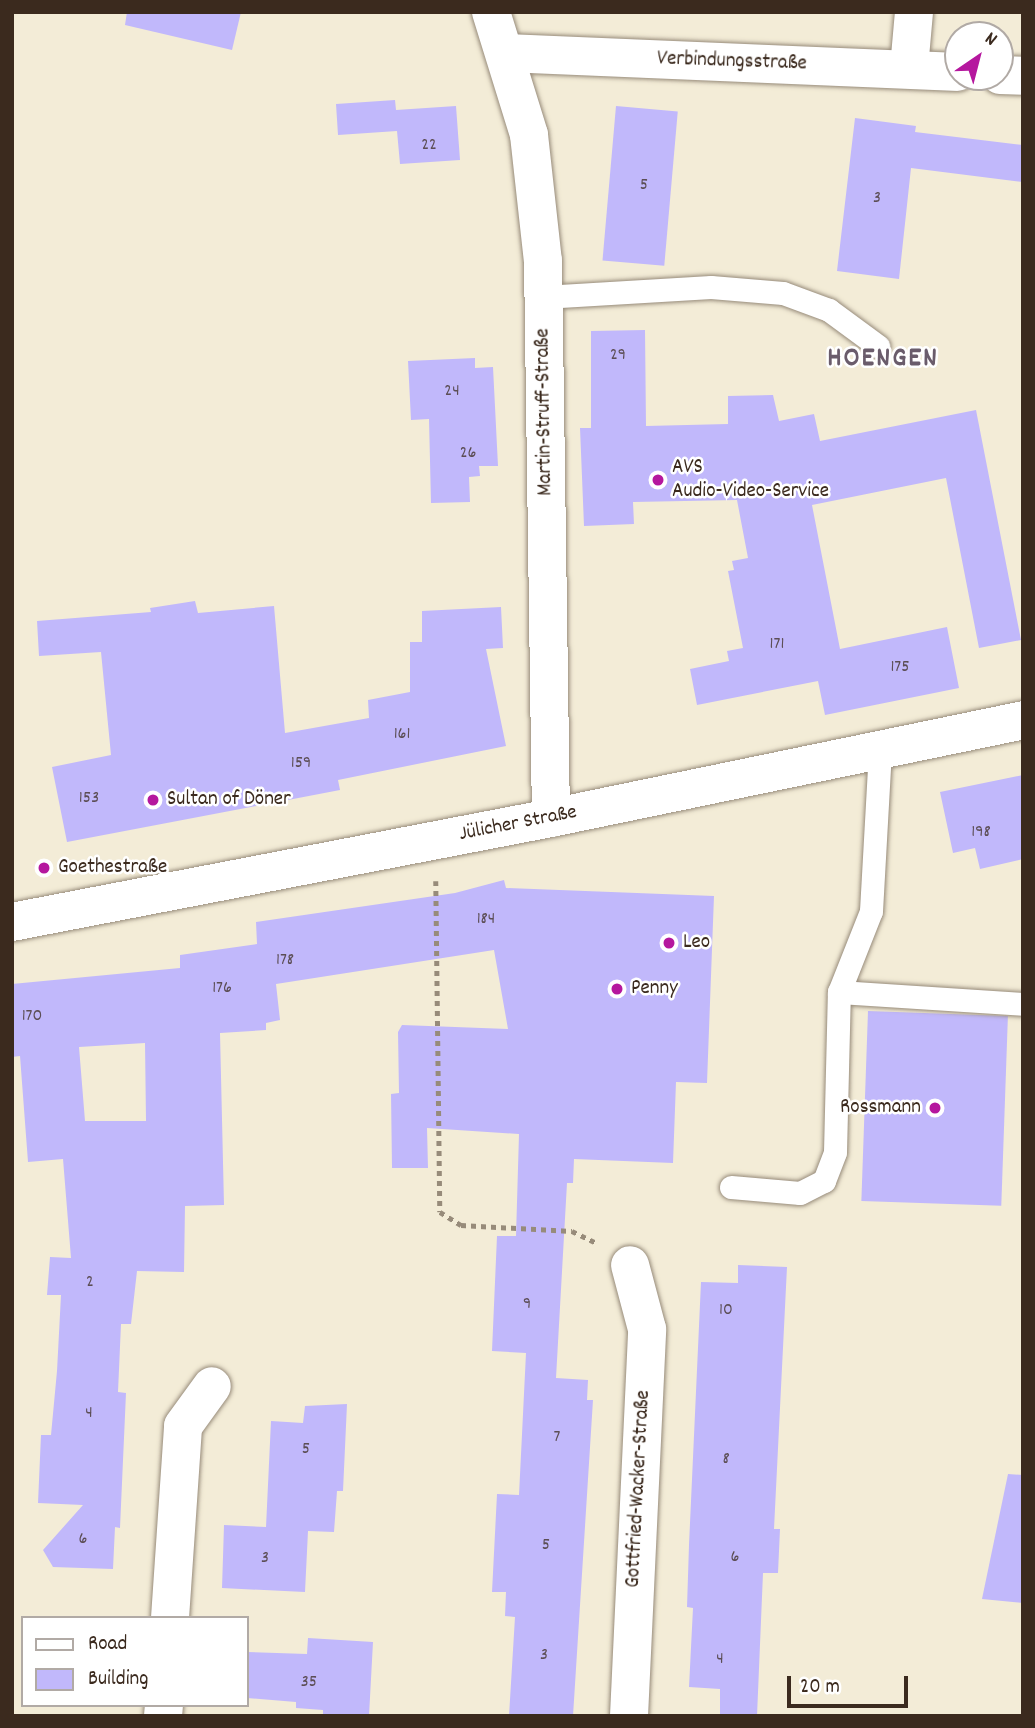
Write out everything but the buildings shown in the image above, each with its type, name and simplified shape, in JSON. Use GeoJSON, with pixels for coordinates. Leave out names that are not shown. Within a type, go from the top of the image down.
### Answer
{"type":"FeatureCollection","features":[{"type":"Feature","properties":{"kind":"street","name":"Martin-Struff-Straße"},"geometry":{"type":"LineString","coordinates":[[491,12],[507,53],[529,135],[543,298],[551,818]]}},
{"type":"Feature","properties":{"kind":"street"},"geometry":{"type":"LineString","coordinates":[[909,68],[914,12]]}},
{"type":"Feature","properties":{"kind":"street","name":"Verbindungsstraße"},"geometry":{"type":"LineString","coordinates":[[507,53],[944,71]]}},
{"type":"Feature","properties":{"kind":"street","name":"Jülicher Straße"},"geometry":{"type":"LineString","coordinates":[[12,922],[551,818],[1023,720]]}},
{"type":"Feature","properties":{"kind":"street","name":"Gottfried-Wacker-Straße"},"geometry":{"type":"LineString","coordinates":[[629,1716],[647,1329],[630,1265]]}},
{"type":"Feature","properties":{"kind":"street"},"geometry":{"type":"LineString","coordinates":[[170,1616],[183,1426],[212,1385]]}},
{"type":"Feature","properties":{"kind":"lane"},"geometry":{"type":"LineString","coordinates":[[543,298],[711,288],[783,293],[829,310],[878,346]]}},
{"type":"Feature","properties":{"kind":"lane"},"geometry":{"type":"LineString","coordinates":[[731,1187],[800,1193],[824,1181],[835,1152],[839,992],[871,911],[880,748]]}},
{"type":"Feature","properties":{"kind":"lane"},"geometry":{"type":"LineString","coordinates":[[839,992],[1023,1004]]}},
{"type":"Feature","properties":{"kind":"path"},"geometry":{"type":"LineString","coordinates":[[434,840],[440,1212],[461,1225],[572,1231],[630,1265]]}},
{"type":"Feature","properties":{"kind":"place","name":"AVS Audio-Video-Service"},"geometry":{"type":"Point","coordinates":[658,480]}},
{"type":"Feature","properties":{"kind":"place","name":"Sultan of Döner"},"geometry":{"type":"Point","coordinates":[153,800]}},
{"type":"Feature","properties":{"kind":"place","name":"Goethestraße"},"geometry":{"type":"Point","coordinates":[44,868]}},
{"type":"Feature","properties":{"kind":"place","name":"Leo"},"geometry":{"type":"Point","coordinates":[669,943]}},
{"type":"Feature","properties":{"kind":"place","name":"Penny"},"geometry":{"type":"Point","coordinates":[617,989]}},
{"type":"Feature","properties":{"kind":"place","name":"Rossmann"},"geometry":{"type":"Point","coordinates":[935,1108]}},
{"type":"Feature","properties":{"kind":"district","name":"HOENGEN"},"geometry":{"type":"Point","coordinates":[883,360]}}]}
